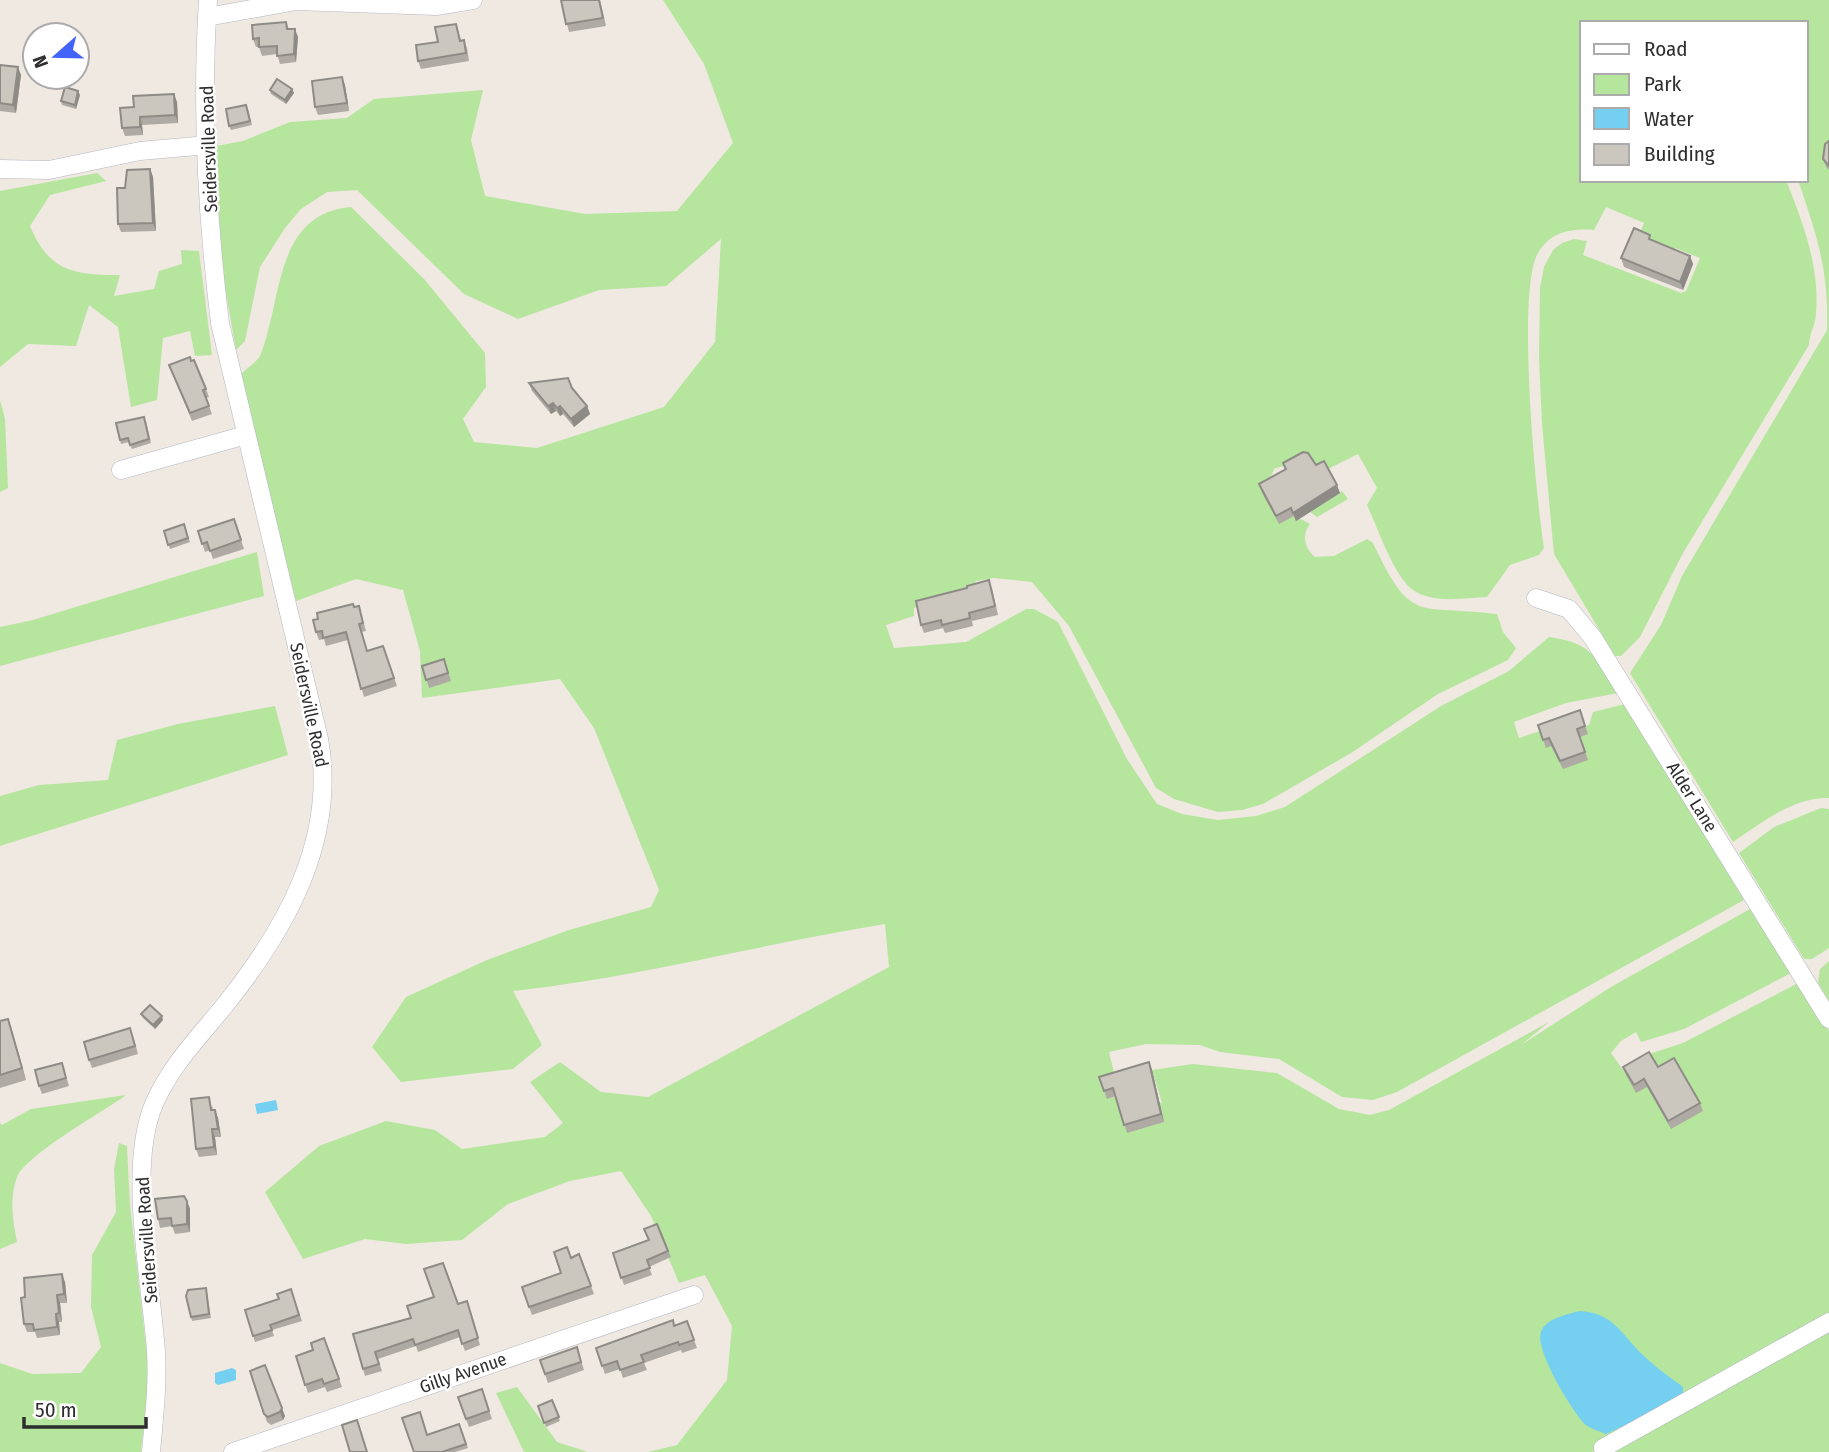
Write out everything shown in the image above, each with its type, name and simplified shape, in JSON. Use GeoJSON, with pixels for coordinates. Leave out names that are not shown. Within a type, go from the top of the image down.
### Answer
{"type":"FeatureCollection","features":[{"type":"Feature","properties":{"kind":"street"},"geometry":{"type":"LineString","coordinates":[[208,8],[296,1],[436,6],[473,0]]}},
{"type":"Feature","properties":{"kind":"street","name":"Seidersville Road"},"geometry":{"type":"LineString","coordinates":[[152,1452],[157,1380],[142,1171],[149,1121],[173,1068],[250,975],[285,920],[299,893],[323,807],[324,773],[319,739],[220,323],[212,259],[208,145],[208,8]]}},
{"type":"Feature","properties":{"kind":"street"},"geometry":{"type":"LineString","coordinates":[[0,169],[49,170],[140,151],[208,145]]}},
{"type":"Feature","properties":{"kind":"street"},"geometry":{"type":"LineString","coordinates":[[121,470],[246,435]]}},
{"type":"Feature","properties":{"kind":"street","name":"Alder Lane"},"geometry":{"type":"LineString","coordinates":[[1536,598],[1569,609],[1593,638],[1829,1019]]}},
{"type":"Feature","properties":{"kind":"street","name":"Gilly Avenue"},"geometry":{"type":"LineString","coordinates":[[233,1452],[694,1295]]}},
{"type":"Feature","properties":{"kind":"street"},"geometry":{"type":"LineString","coordinates":[[1603,1448],[1829,1322]]}},
{"type":"Feature","properties":{"kind":"green space"},"geometry":{"type":"Polygon","coordinates":[[[663,0],[1829,0],[1829,798],[1790,806],[1733,842],[1630,673],[1661,625],[1682,576],[1827,330],[1824,271],[1799,182],[1808,182],[1808,21],[1580,21],[1580,182],[1787,182],[1809,245],[1817,296],[1816,317],[1809,345],[1683,553],[1640,637],[1621,656],[1615,656],[1554,554],[1539,358],[1540,288],[1544,267],[1553,250],[1562,243],[1574,239],[1587,241],[1583,255],[1681,293],[1686,291],[1700,258],[1675,248],[1674,252],[1639,235],[1644,223],[1606,207],[1594,230],[1569,231],[1549,240],[1538,253],[1532,274],[1528,350],[1533,442],[1544,548],[1539,555],[1510,565],[1487,597],[1430,597],[1413,590],[1393,563],[1367,505],[1377,488],[1358,454],[1300,483],[1285,466],[1275,468],[1265,487],[1332,496],[1342,491],[1348,499],[1317,517],[1309,511],[1299,518],[1310,524],[1305,542],[1315,557],[1334,556],[1367,539],[1373,543],[1386,569],[1408,599],[1433,609],[1497,614],[1503,632],[1516,648],[1508,660],[1438,694],[1351,753],[1263,804],[1242,810],[1218,812],[1174,799],[1156,788],[1069,626],[1032,582],[994,578],[976,581],[970,589],[914,608],[914,616],[886,625],[894,648],[966,642],[1026,609],[1034,609],[1058,622],[1127,759],[1157,804],[1182,814],[1218,820],[1256,816],[1285,807],[1441,706],[1509,671],[1549,637],[1584,648],[1598,661],[1618,693],[1566,703],[1514,722],[1519,738],[1540,731],[1547,740],[1589,725],[1593,712],[1625,704],[1744,900],[1397,1092],[1373,1100],[1342,1097],[1279,1059],[1220,1052],[1200,1045],[1146,1044],[1109,1052],[1116,1081],[1107,1099],[1116,1096],[1162,1103],[1152,1070],[1193,1064],[1277,1073],[1339,1109],[1370,1115],[1389,1110],[1549,1022],[1521,1045],[1611,987],[1750,909],[1793,972],[1684,1029],[1641,1042],[1636,1032],[1621,1041],[1611,1053],[1626,1074],[1649,1054],[1683,1043],[1800,982],[1829,1031],[1829,1315],[1599,1442],[1593,1452],[648,1452],[677,1445],[727,1380],[732,1326],[705,1275],[679,1283],[651,1216],[621,1171],[570,1181],[508,1204],[462,1240],[406,1244],[365,1239],[303,1259],[265,1192],[319,1146],[386,1121],[435,1130],[462,1149],[545,1137],[563,1123],[530,1082],[560,1062],[601,1092],[648,1097],[889,967],[885,924],[653,969],[513,991],[542,1045],[513,1069],[401,1082],[372,1047],[406,997],[487,960],[569,930],[651,907],[659,890],[594,728],[560,679],[422,698],[420,651],[403,590],[356,579],[296,601],[240,375],[260,356],[278,287],[294,243],[307,226],[326,213],[351,207],[424,279],[485,353],[486,387],[463,419],[474,442],[537,448],[664,407],[715,342],[721,239],[666,286],[599,290],[518,319],[464,294],[357,190],[327,192],[301,209],[260,267],[245,341],[236,350],[219,252],[216,146],[243,141],[290,122],[347,118],[374,99],[483,90],[471,140],[485,196],[585,214],[677,211],[733,143],[704,64],[663,0]]]}},
{"type":"Feature","properties":{"kind":"green space"},"geometry":{"type":"Polygon","coordinates":[[[97,173],[106,181],[50,195],[30,226],[37,241],[55,262],[77,272],[120,275],[114,296],[154,289],[159,271],[182,264],[181,250],[199,251],[212,355],[195,356],[190,331],[163,338],[157,400],[131,407],[118,327],[89,305],[76,346],[28,344],[0,367],[0,191],[97,173]]]}},
{"type":"Feature","properties":{"kind":"green space"},"geometry":{"type":"Polygon","coordinates":[[[0,400],[5,419],[8,488],[0,492],[0,400]]]}},
{"type":"Feature","properties":{"kind":"green space"},"geometry":{"type":"Polygon","coordinates":[[[257,552],[264,596],[0,666],[0,627],[33,620],[257,552]]]}},
{"type":"Feature","properties":{"kind":"green space"},"geometry":{"type":"Polygon","coordinates":[[[275,706],[288,755],[0,846],[0,796],[39,785],[108,780],[117,740],[178,724],[275,706]]]}},
{"type":"Feature","properties":{"kind":"green space"},"geometry":{"type":"Polygon","coordinates":[[[1821,808],[1829,809],[1829,948],[1812,959],[1804,959],[1739,853],[1774,827],[1821,808]]]}},
{"type":"Feature","properties":{"kind":"green space"},"geometry":{"type":"Polygon","coordinates":[[[1829,961],[1829,1001],[1818,983],[1820,969],[1829,961]]]}},
{"type":"Feature","properties":{"kind":"green space"},"geometry":{"type":"Polygon","coordinates":[[[126,1095],[50,1145],[24,1168],[17,1177],[12,1201],[17,1242],[0,1249],[0,1123],[2,1125],[31,1109],[126,1095]]]}},
{"type":"Feature","properties":{"kind":"green space"},"geometry":{"type":"Polygon","coordinates":[[[119,1143],[127,1146],[130,1205],[149,1373],[141,1452],[0,1452],[0,1363],[32,1374],[81,1373],[101,1347],[91,1307],[92,1255],[116,1212],[114,1169],[119,1143]]]}},
{"type":"Feature","properties":{"kind":"green space"},"geometry":{"type":"Polygon","coordinates":[[[1829,1325],[1829,1452],[1608,1452],[1829,1325]]]}},
{"type":"Feature","properties":{"kind":"green space"},"geometry":{"type":"Polygon","coordinates":[[[517,1387],[557,1442],[588,1452],[524,1452],[496,1393],[517,1387]]]}},
{"type":"Feature","properties":{"kind":"water"},"geometry":{"type":"Polygon","coordinates":[[[276,1100],[278,1110],[257,1114],[255,1104],[276,1100]]]}},
{"type":"Feature","properties":{"kind":"water"},"geometry":{"type":"Polygon","coordinates":[[[1579,1311],[1609,1320],[1649,1360],[1683,1387],[1683,1398],[1606,1434],[1586,1425],[1572,1408],[1556,1380],[1540,1340],[1541,1332],[1547,1323],[1579,1311]]]}},
{"type":"Feature","properties":{"kind":"water"},"geometry":{"type":"Polygon","coordinates":[[[232,1368],[236,1370],[236,1380],[218,1385],[215,1383],[215,1373],[232,1368]]]}},
{"type":"Feature","properties":{"kind":"building"},"geometry":{"type":"Polygon","coordinates":[[[561,0],[599,0],[603,18],[566,24],[561,0]]]}},
{"type":"Feature","properties":{"kind":"building"},"geometry":{"type":"Polygon","coordinates":[[[286,22],[287,29],[295,29],[294,54],[277,56],[277,46],[259,47],[259,38],[253,39],[252,25],[286,22]]]}},
{"type":"Feature","properties":{"kind":"building"},"geometry":{"type":"Polygon","coordinates":[[[456,24],[460,41],[464,40],[466,53],[418,61],[416,45],[438,42],[435,27],[456,24]]]}},
{"type":"Feature","properties":{"kind":"building"},"geometry":{"type":"Polygon","coordinates":[[[0,65],[18,67],[13,105],[0,103],[0,65]]]}},
{"type":"Feature","properties":{"kind":"building"},"geometry":{"type":"Polygon","coordinates":[[[342,77],[347,103],[315,107],[312,81],[342,77]]]}},
{"type":"Feature","properties":{"kind":"building"},"geometry":{"type":"Polygon","coordinates":[[[277,79],[292,89],[285,100],[270,90],[277,79]]]}},
{"type":"Feature","properties":{"kind":"building"},"geometry":{"type":"Polygon","coordinates":[[[64,91],[78,91],[75,105],[61,101],[64,91]]]}},
{"type":"Feature","properties":{"kind":"building"},"geometry":{"type":"Polygon","coordinates":[[[174,94],[175,115],[140,117],[140,127],[122,128],[120,108],[134,107],[133,96],[174,94]]]}},
{"type":"Feature","properties":{"kind":"building"},"geometry":{"type":"Polygon","coordinates":[[[246,105],[250,121],[229,126],[226,109],[246,105]]]}},
{"type":"Feature","properties":{"kind":"building"},"geometry":{"type":"Polygon","coordinates":[[[1829,141],[1829,166],[1823,159],[1825,144],[1829,141]]]}},
{"type":"Feature","properties":{"kind":"building"},"geometry":{"type":"Polygon","coordinates":[[[150,169],[153,223],[118,224],[117,188],[125,188],[127,170],[150,169]]]}},
{"type":"Feature","properties":{"kind":"building"},"geometry":{"type":"Polygon","coordinates":[[[1634,228],[1650,235],[1649,239],[1690,256],[1680,282],[1621,258],[1634,228]]]}},
{"type":"Feature","properties":{"kind":"building"},"geometry":{"type":"Polygon","coordinates":[[[190,357],[191,361],[194,360],[206,389],[203,390],[209,406],[190,413],[169,365],[190,357]]]}},
{"type":"Feature","properties":{"kind":"building"},"geometry":{"type":"Polygon","coordinates":[[[568,378],[572,388],[587,406],[571,419],[560,406],[557,408],[553,403],[548,406],[529,383],[568,378]]]}},
{"type":"Feature","properties":{"kind":"building"},"geometry":{"type":"Polygon","coordinates":[[[144,417],[149,439],[130,445],[128,438],[120,440],[116,423],[144,417]]]}},
{"type":"Feature","properties":{"kind":"building"},"geometry":{"type":"Polygon","coordinates":[[[1303,452],[1308,453],[1316,465],[1324,461],[1337,485],[1293,513],[1291,508],[1276,516],[1259,484],[1286,469],[1283,463],[1303,452]]]}},
{"type":"Feature","properties":{"kind":"building"},"geometry":{"type":"Polygon","coordinates":[[[234,519],[241,540],[210,551],[207,542],[202,544],[198,531],[234,519]]]}},
{"type":"Feature","properties":{"kind":"building"},"geometry":{"type":"Polygon","coordinates":[[[184,524],[188,538],[168,545],[164,531],[184,524]]]}},
{"type":"Feature","properties":{"kind":"building"},"geometry":{"type":"Polygon","coordinates":[[[989,580],[995,606],[969,613],[970,618],[942,625],[941,620],[921,625],[916,601],[989,580]]]}},
{"type":"Feature","properties":{"kind":"building"},"geometry":{"type":"Polygon","coordinates":[[[353,604],[354,607],[359,606],[363,623],[359,624],[367,651],[383,646],[394,678],[361,689],[346,632],[323,638],[322,631],[316,632],[313,620],[318,619],[317,613],[353,604]]]}},
{"type":"Feature","properties":{"kind":"building"},"geometry":{"type":"Polygon","coordinates":[[[444,659],[448,673],[426,680],[422,666],[444,659]]]}},
{"type":"Feature","properties":{"kind":"building"},"geometry":{"type":"Polygon","coordinates":[[[1580,710],[1585,726],[1577,729],[1585,752],[1560,761],[1549,738],[1543,740],[1538,725],[1580,710]]]}},
{"type":"Feature","properties":{"kind":"building"},"geometry":{"type":"Polygon","coordinates":[[[150,1005],[162,1016],[153,1025],[141,1014],[150,1005]]]}},
{"type":"Feature","properties":{"kind":"building"},"geometry":{"type":"Polygon","coordinates":[[[8,1019],[22,1068],[0,1075],[0,1021],[8,1019]]]}},
{"type":"Feature","properties":{"kind":"building"},"geometry":{"type":"Polygon","coordinates":[[[130,1028],[135,1046],[89,1060],[84,1042],[130,1028]]]}},
{"type":"Feature","properties":{"kind":"building"},"geometry":{"type":"Polygon","coordinates":[[[1649,1052],[1658,1067],[1674,1058],[1700,1103],[1668,1121],[1644,1079],[1634,1085],[1623,1067],[1649,1052]]]}},
{"type":"Feature","properties":{"kind":"building"},"geometry":{"type":"Polygon","coordinates":[[[1149,1062],[1161,1114],[1124,1125],[1113,1088],[1104,1091],[1099,1077],[1149,1062]]]}},
{"type":"Feature","properties":{"kind":"building"},"geometry":{"type":"Polygon","coordinates":[[[62,1063],[66,1078],[39,1086],[35,1070],[62,1063]]]}},
{"type":"Feature","properties":{"kind":"building"},"geometry":{"type":"Polygon","coordinates":[[[209,1097],[211,1110],[215,1110],[218,1129],[212,1129],[214,1147],[196,1149],[191,1099],[209,1097]]]}},
{"type":"Feature","properties":{"kind":"building"},"geometry":{"type":"Polygon","coordinates":[[[184,1196],[187,1201],[187,1224],[172,1226],[171,1218],[158,1219],[155,1199],[184,1196]]]}},
{"type":"Feature","properties":{"kind":"building"},"geometry":{"type":"Polygon","coordinates":[[[657,1224],[668,1251],[647,1260],[650,1268],[621,1278],[613,1253],[649,1240],[644,1229],[657,1224]]]}},
{"type":"Feature","properties":{"kind":"building"},"geometry":{"type":"Polygon","coordinates":[[[567,1247],[571,1258],[579,1254],[591,1286],[529,1307],[522,1287],[561,1273],[554,1252],[567,1247]]]}},
{"type":"Feature","properties":{"kind":"building"},"geometry":{"type":"Polygon","coordinates":[[[443,1263],[458,1304],[467,1301],[478,1338],[462,1344],[458,1330],[415,1345],[413,1339],[375,1352],[379,1364],[363,1369],[353,1334],[411,1318],[407,1306],[434,1297],[424,1269],[443,1263]]]}},
{"type":"Feature","properties":{"kind":"building"},"geometry":{"type":"Polygon","coordinates":[[[62,1274],[64,1294],[57,1295],[57,1327],[34,1330],[33,1324],[24,1324],[21,1298],[25,1297],[24,1278],[62,1274]]]}},
{"type":"Feature","properties":{"kind":"building"},"geometry":{"type":"Polygon","coordinates":[[[206,1288],[209,1314],[191,1317],[186,1296],[188,1290],[206,1288]]]}},
{"type":"Feature","properties":{"kind":"building"},"geometry":{"type":"Polygon","coordinates":[[[291,1289],[299,1315],[270,1325],[272,1330],[253,1336],[245,1310],[279,1299],[277,1294],[291,1289]]]}},
{"type":"Feature","properties":{"kind":"building"},"geometry":{"type":"Polygon","coordinates":[[[673,1320],[674,1326],[687,1321],[694,1340],[679,1345],[678,1342],[641,1355],[644,1362],[620,1370],[617,1361],[602,1366],[596,1348],[673,1320]]]}},
{"type":"Feature","properties":{"kind":"building"},"geometry":{"type":"Polygon","coordinates":[[[324,1338],[339,1379],[324,1384],[322,1379],[305,1385],[296,1356],[313,1350],[311,1343],[324,1338]]]}},
{"type":"Feature","properties":{"kind":"building"},"geometry":{"type":"Polygon","coordinates":[[[577,1347],[581,1362],[545,1374],[540,1360],[577,1347]]]}},
{"type":"Feature","properties":{"kind":"building"},"geometry":{"type":"Polygon","coordinates":[[[265,1365],[282,1408],[280,1412],[268,1417],[264,1414],[250,1371],[265,1365]]]}},
{"type":"Feature","properties":{"kind":"building"},"geometry":{"type":"Polygon","coordinates":[[[482,1389],[489,1411],[466,1419],[458,1397],[482,1389]]]}},
{"type":"Feature","properties":{"kind":"building"},"geometry":{"type":"Polygon","coordinates":[[[552,1400],[559,1417],[544,1423],[538,1406],[552,1400]]]}},
{"type":"Feature","properties":{"kind":"building"},"geometry":{"type":"Polygon","coordinates":[[[420,1412],[427,1435],[459,1424],[466,1444],[442,1452],[414,1452],[402,1418],[420,1412]]]}},
{"type":"Feature","properties":{"kind":"building"},"geometry":{"type":"Polygon","coordinates":[[[357,1420],[367,1452],[350,1452],[342,1425],[357,1420]]]}}]}
